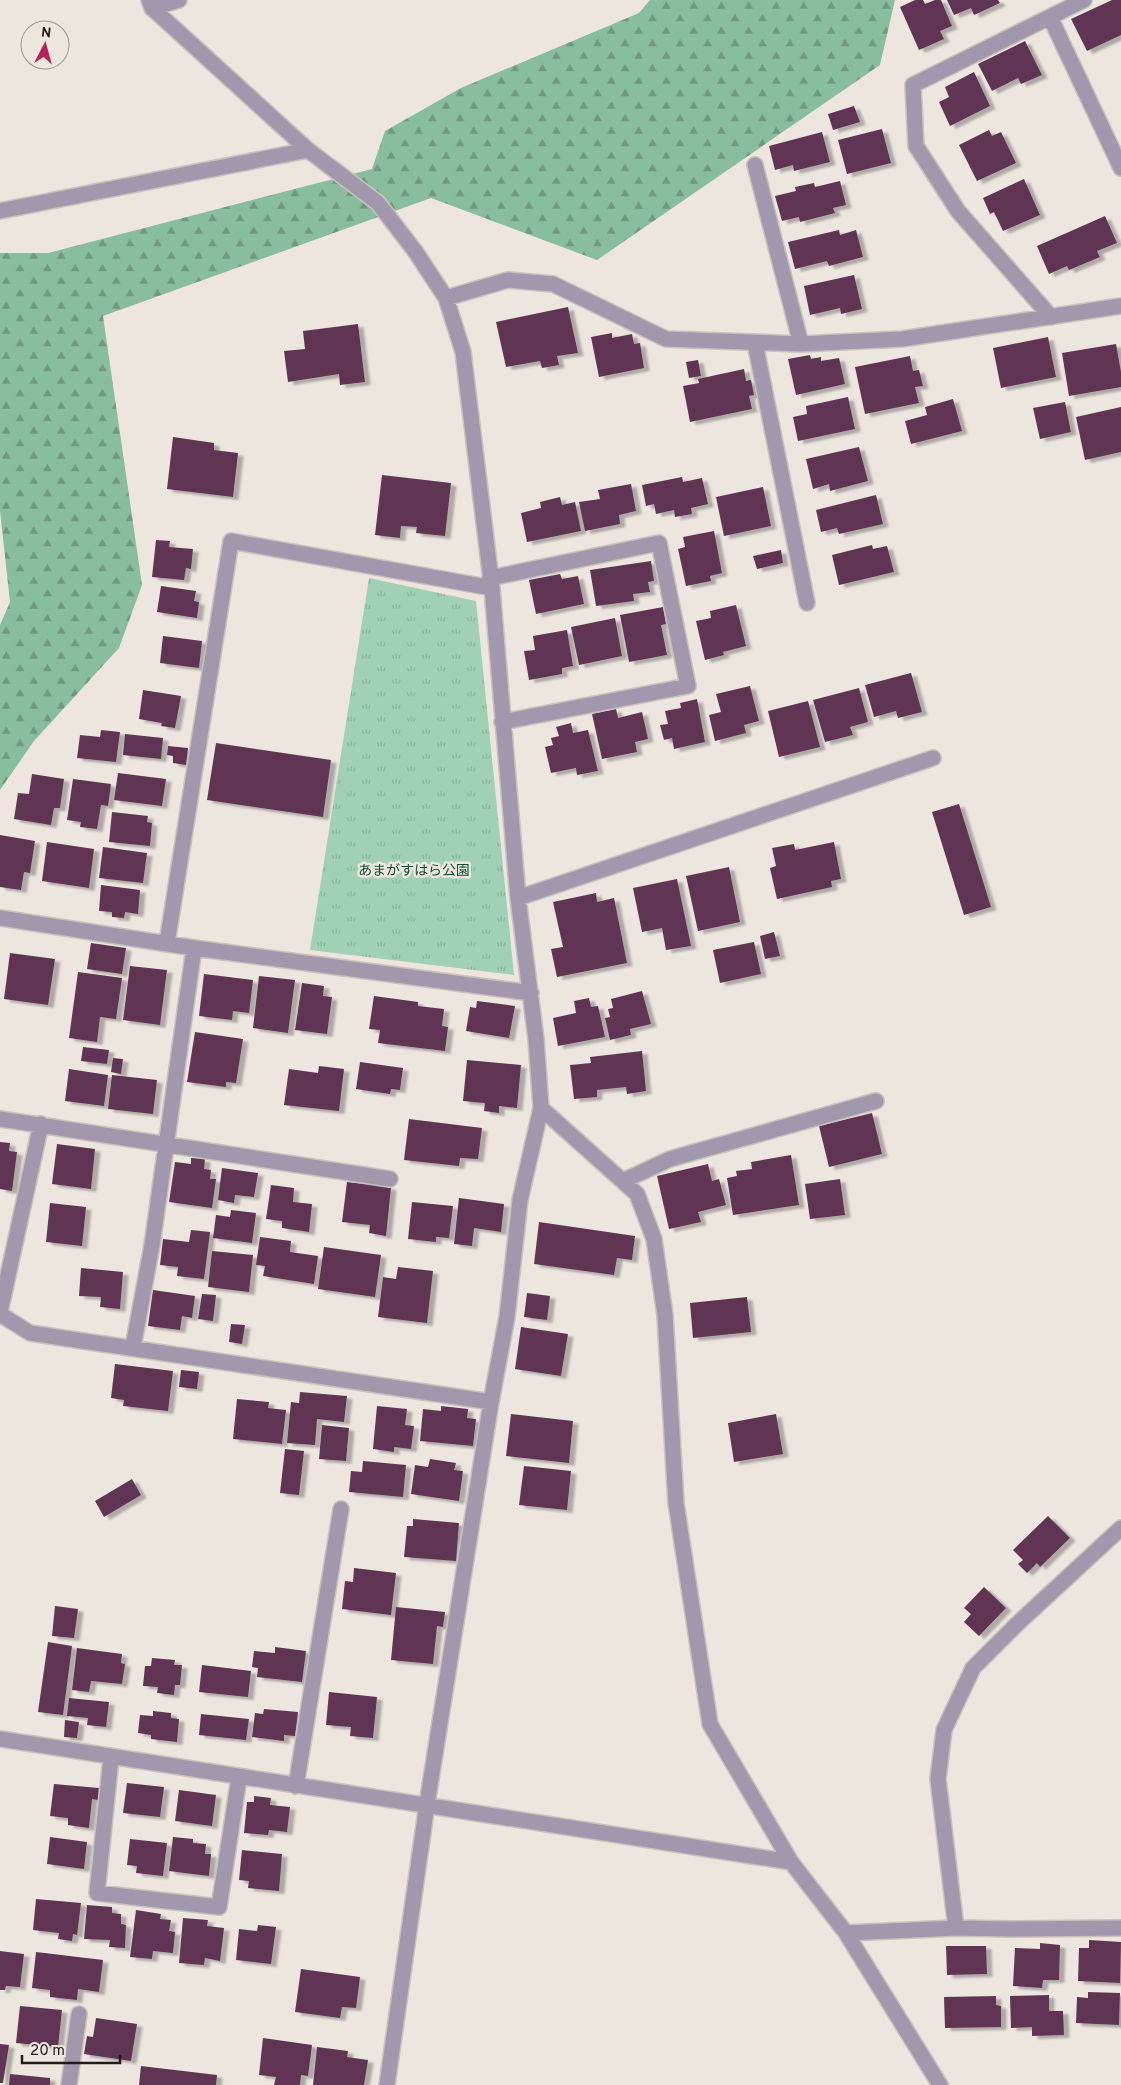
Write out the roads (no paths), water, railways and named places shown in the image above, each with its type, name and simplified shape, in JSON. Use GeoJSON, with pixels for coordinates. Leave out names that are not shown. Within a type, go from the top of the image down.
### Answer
{"type":"FeatureCollection","features":[{"type":"Feature","properties":{"kind":"street"},"geometry":{"type":"LineString","coordinates":[[150,4],[179,0]]}},
{"type":"Feature","properties":{"kind":"street"},"geometry":{"type":"LineString","coordinates":[[1051,317],[958,211],[916,146],[913,85],[1084,0]]}},
{"type":"Feature","properties":{"kind":"street"},"geometry":{"type":"LineString","coordinates":[[150,4],[308,150],[378,203],[415,251],[446,298],[463,352],[491,583],[518,898],[536,1039],[541,1108],[520,1200],[507,1317],[491,1402],[427,1804],[387,2085]]}},
{"type":"Feature","properties":{"kind":"street"},"geometry":{"type":"LineString","coordinates":[[1050,17],[1121,168]]}},
{"type":"Feature","properties":{"kind":"street"},"geometry":{"type":"LineString","coordinates":[[0,211],[308,150]]}},
{"type":"Feature","properties":{"kind":"street"},"geometry":{"type":"LineString","coordinates":[[755,165],[801,344]]}},
{"type":"Feature","properties":{"kind":"street"},"geometry":{"type":"LineString","coordinates":[[446,298],[508,280],[553,284],[666,340],[801,344],[902,339],[1121,306]]}},
{"type":"Feature","properties":{"kind":"street"},"geometry":{"type":"LineString","coordinates":[[756,343],[806,603]]}},
{"type":"Feature","properties":{"kind":"street"},"geometry":{"type":"LineString","coordinates":[[168,943],[231,541],[491,583],[659,542],[688,686],[502,722]]}},
{"type":"Feature","properties":{"kind":"street"},"geometry":{"type":"LineString","coordinates":[[518,898],[934,758]]}},
{"type":"Feature","properties":{"kind":"street"},"geometry":{"type":"LineString","coordinates":[[0,918],[194,948],[531,994]]}},
{"type":"Feature","properties":{"kind":"street"},"geometry":{"type":"LineString","coordinates":[[133,1347],[152,1245],[194,948]]}},
{"type":"Feature","properties":{"kind":"street"},"geometry":{"type":"LineString","coordinates":[[623,1181],[670,1159],[876,1101]]}},
{"type":"Feature","properties":{"kind":"street"},"geometry":{"type":"LineString","coordinates":[[541,1108],[637,1194],[654,1239],[665,1314],[676,1503],[710,1724],[791,1862],[846,1934],[940,2085]]}},
{"type":"Feature","properties":{"kind":"street"},"geometry":{"type":"LineString","coordinates":[[0,1119],[390,1179]]}},
{"type":"Feature","properties":{"kind":"street"},"geometry":{"type":"LineString","coordinates":[[41,1124],[0,1313],[30,1332],[491,1402]]}},
{"type":"Feature","properties":{"kind":"street"},"geometry":{"type":"LineString","coordinates":[[296,1786],[341,1510]]}},
{"type":"Feature","properties":{"kind":"street"},"geometry":{"type":"LineString","coordinates":[[956,1928],[938,1779],[944,1730],[974,1668],[1016,1625],[1121,1528]]}},
{"type":"Feature","properties":{"kind":"street"},"geometry":{"type":"LineString","coordinates":[[2,1740],[239,1778],[427,1804],[791,1862]]}},
{"type":"Feature","properties":{"kind":"street"},"geometry":{"type":"LineString","coordinates":[[111,1758],[97,1892],[219,1907],[239,1778]]}},
{"type":"Feature","properties":{"kind":"street"},"geometry":{"type":"LineString","coordinates":[[846,1934],[956,1928],[1121,1928]]}},
{"type":"Feature","properties":{"kind":"street"},"geometry":{"type":"LineString","coordinates":[[69,2085],[79,2014]]}},
{"type":"Feature","properties":{"kind":"park label","name":"あまがすはら公園"},"geometry":{"type":"Point","coordinates":[414,871]}}]}
